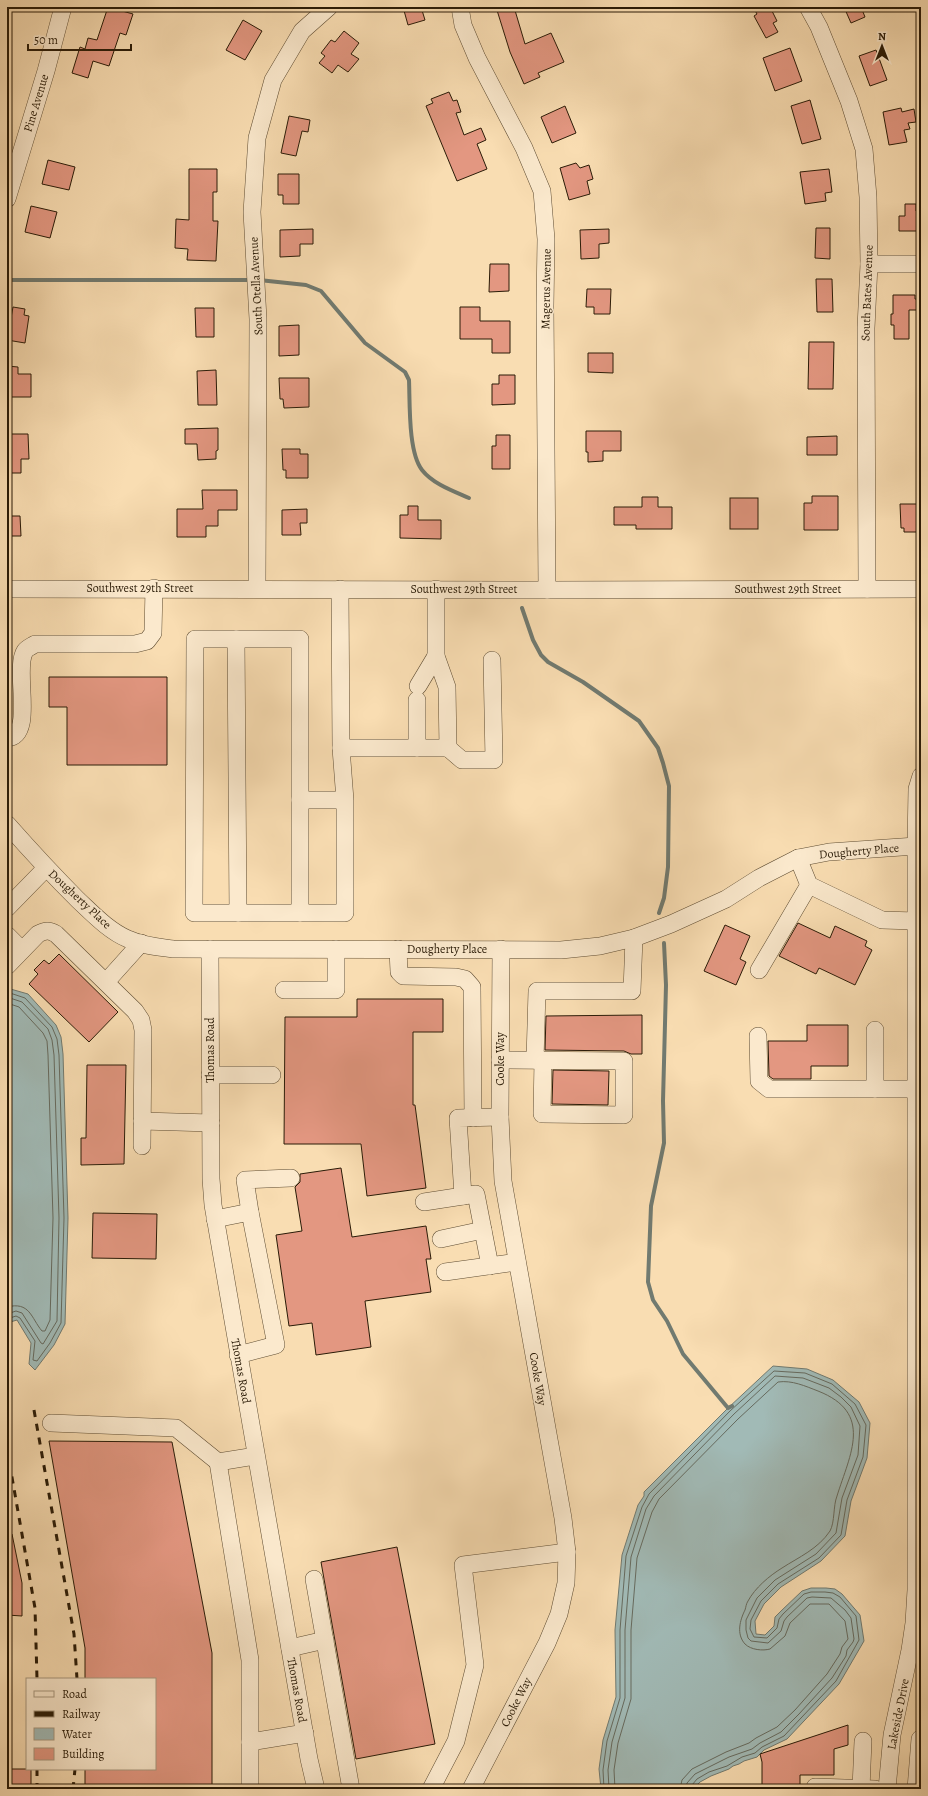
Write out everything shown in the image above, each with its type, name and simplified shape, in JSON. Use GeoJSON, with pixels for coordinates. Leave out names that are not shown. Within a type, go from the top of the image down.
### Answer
{"type":"FeatureCollection","features":[{"type":"Feature","properties":{"kind":"street","name":"Pine Avenue"},"geometry":{"type":"LineString","coordinates":[[7,199],[46,71],[63,7]]}},
{"type":"Feature","properties":{"kind":"street","name":"South Otella Avenue"},"geometry":{"type":"LineString","coordinates":[[257,588],[258,319],[252,212],[257,138],[273,80],[302,31],[329,7]]}},
{"type":"Feature","properties":{"kind":"street","name":"Magerus Avenue"},"geometry":{"type":"LineString","coordinates":[[460,7],[463,25],[477,58],[524,148],[542,191],[546,239],[545,314],[547,590]]}},
{"type":"Feature","properties":{"kind":"street","name":"South Bates Avenue"},"geometry":{"type":"LineString","coordinates":[[808,7],[819,27],[849,101],[864,149],[868,197],[869,264],[866,328],[867,589]]}},
{"type":"Feature","properties":{"kind":"street"},"geometry":{"type":"LineString","coordinates":[[869,264],[921,264]]}},
{"type":"Feature","properties":{"kind":"street","name":"Southwest 29th Street"},"geometry":{"type":"LineString","coordinates":[[7,588],[547,590],[921,589]]}},
{"type":"Feature","properties":{"kind":"street"},"geometry":{"type":"LineString","coordinates":[[7,738],[12,738],[19,732],[22,721],[21,660],[26,650],[36,644],[135,644],[147,641],[153,634],[154,588]]}},
{"type":"Feature","properties":{"kind":"street"},"geometry":{"type":"LineString","coordinates":[[300,913],[300,639],[195,639],[194,913],[300,913],[345,913],[345,800],[341,748],[340,589]]}},
{"type":"Feature","properties":{"kind":"street"},"geometry":{"type":"LineString","coordinates":[[436,589],[436,656],[447,687],[448,748]]}},
{"type":"Feature","properties":{"kind":"street"},"geometry":{"type":"LineString","coordinates":[[236,639],[238,913]]}},
{"type":"Feature","properties":{"kind":"street"},"geometry":{"type":"LineString","coordinates":[[417,748],[418,693],[436,656]]}},
{"type":"Feature","properties":{"kind":"street"},"geometry":{"type":"LineString","coordinates":[[341,748],[448,748],[462,760],[494,760],[492,660]]}},
{"type":"Feature","properties":{"kind":"street","name":"Lakeside Drive"},"geometry":{"type":"LineString","coordinates":[[887,1789],[892,1735],[910,1650],[914,1623],[918,1543],[916,846],[917,789],[921,776]]}},
{"type":"Feature","properties":{"kind":"street"},"geometry":{"type":"LineString","coordinates":[[300,800],[345,800]]}},
{"type":"Feature","properties":{"kind":"street","name":"Dougherty Place"},"geometry":{"type":"LineString","coordinates":[[7,824],[46,868],[94,915],[110,928],[128,939],[150,947],[173,949],[561,950],[600,946],[634,938],[671,924],[726,899],[759,878],[798,858],[828,852],[916,846]]}},
{"type":"Feature","properties":{"kind":"street"},"geometry":{"type":"LineString","coordinates":[[798,858],[809,885],[882,920],[917,910]]}},
{"type":"Feature","properties":{"kind":"street"},"geometry":{"type":"LineString","coordinates":[[7,908],[46,868]]}},
{"type":"Feature","properties":{"kind":"street"},"geometry":{"type":"LineString","coordinates":[[759,970],[809,885]]}},
{"type":"Feature","properties":{"kind":"street"},"geometry":{"type":"LineString","coordinates":[[7,966],[38,934],[44,931],[51,931],[56,934],[135,1011],[141,1020],[143,1030],[142,1146]]}},
{"type":"Feature","properties":{"kind":"street"},"geometry":{"type":"LineString","coordinates":[[7,935],[22,950]]}},
{"type":"Feature","properties":{"kind":"street"},"geometry":{"type":"LineString","coordinates":[[473,1066],[539,1060],[624,1061],[624,1115],[542,1114],[539,1060],[536,991],[632,991],[634,938]]}},
{"type":"Feature","properties":{"kind":"street"},"geometry":{"type":"LineString","coordinates":[[106,982],[141,944]]}},
{"type":"Feature","properties":{"kind":"street","name":"Thomas Road"},"geometry":{"type":"LineString","coordinates":[[210,949],[211,1191],[238,1355],[316,1789]]}},
{"type":"Feature","properties":{"kind":"street"},"geometry":{"type":"LineString","coordinates":[[284,990],[336,990],[336,949]]}},
{"type":"Feature","properties":{"kind":"street"},"geometry":{"type":"LineString","coordinates":[[398,949],[399,972],[403,976],[456,977],[465,979],[472,987],[473,1118]]}},
{"type":"Feature","properties":{"kind":"street","name":"Cooke Way"},"geometry":{"type":"LineString","coordinates":[[471,1789],[547,1643],[559,1614],[566,1583],[566,1552],[563,1518],[503,1181],[500,1117],[501,949]]}},
{"type":"Feature","properties":{"kind":"street"},"geometry":{"type":"LineString","coordinates":[[875,1030],[875,1088]]}},
{"type":"Feature","properties":{"kind":"street"},"geometry":{"type":"LineString","coordinates":[[758,1036],[759,1081],[768,1088],[916,1088]]}},
{"type":"Feature","properties":{"kind":"street"},"geometry":{"type":"LineString","coordinates":[[210,1075],[272,1075]]}},
{"type":"Feature","properties":{"kind":"street"},"geometry":{"type":"LineString","coordinates":[[463,1196],[458,1118],[500,1117]]}},
{"type":"Feature","properties":{"kind":"street"},"geometry":{"type":"LineString","coordinates":[[142,1121],[211,1123]]}},
{"type":"Feature","properties":{"kind":"street"},"geometry":{"type":"LineString","coordinates":[[238,1355],[276,1345],[245,1180],[291,1178]]}},
{"type":"Feature","properties":{"kind":"street"},"geometry":{"type":"LineString","coordinates":[[424,1202],[476,1194],[490,1266]]}},
{"type":"Feature","properties":{"kind":"street"},"geometry":{"type":"LineString","coordinates":[[215,1219],[250,1212]]}},
{"type":"Feature","properties":{"kind":"street"},"geometry":{"type":"LineString","coordinates":[[441,1239],[483,1230]]}},
{"type":"Feature","properties":{"kind":"street"},"geometry":{"type":"LineString","coordinates":[[445,1272],[517,1262]]}},
{"type":"Feature","properties":{"kind":"street"},"geometry":{"type":"LineString","coordinates":[[51,1423],[176,1428],[218,1462],[250,1660],[250,1789]]}},
{"type":"Feature","properties":{"kind":"street"},"geometry":{"type":"LineString","coordinates":[[218,1462],[256,1456]]}},
{"type":"Feature","properties":{"kind":"street"},"geometry":{"type":"LineString","coordinates":[[431,1789],[456,1741],[475,1665],[463,1565],[566,1552]]}},
{"type":"Feature","properties":{"kind":"street"},"geometry":{"type":"LineString","coordinates":[[314,1579],[351,1789]]}},
{"type":"Feature","properties":{"kind":"street"},"geometry":{"type":"LineString","coordinates":[[290,1648],[325,1640]]}},
{"type":"Feature","properties":{"kind":"street"},"geometry":{"type":"LineString","coordinates":[[250,1742],[305,1733]]}},
{"type":"Feature","properties":{"kind":"street"},"geometry":{"type":"LineString","coordinates":[[892,1735],[920,1738],[916,1789]]}},
{"type":"Feature","properties":{"kind":"street"},"geometry":{"type":"LineString","coordinates":[[861,1788],[863,1741]]}},
{"type":"Feature","properties":{"kind":"street"},"geometry":{"type":"LineString","coordinates":[[815,1787],[875,1789]]}},
{"type":"Feature","properties":{"kind":"water"},"geometry":{"type":"Polygon","coordinates":[[[7,988],[28,994],[56,1025],[61,1037],[63,1054],[68,1218],[65,1324],[54,1345],[35,1370],[29,1364],[31,1343],[17,1320],[7,1323],[7,988]]]}},
{"type":"Feature","properties":{"kind":"water"},"geometry":{"type":"Polygon","coordinates":[[[773,1366],[807,1369],[833,1380],[859,1402],[870,1423],[867,1458],[851,1501],[845,1536],[821,1561],[781,1587],[764,1604],[755,1621],[756,1634],[765,1635],[774,1626],[775,1617],[802,1591],[811,1588],[826,1588],[835,1589],[842,1594],[860,1615],[864,1641],[839,1684],[787,1739],[764,1750],[757,1757],[744,1761],[711,1776],[700,1782],[693,1789],[601,1789],[599,1769],[603,1740],[616,1697],[615,1630],[622,1555],[638,1505],[644,1496],[644,1492],[728,1408],[773,1366]]]}},
{"type":"Feature","properties":{"kind":"building"},"geometry":{"type":"Polygon","coordinates":[[[108,7],[133,14],[126,35],[120,33],[109,66],[93,61],[88,78],[72,73],[80,47],[85,49],[88,38],[97,40],[108,7]]]}},
{"type":"Feature","properties":{"kind":"building"},"geometry":{"type":"Polygon","coordinates":[[[403,7],[421,7],[425,20],[408,25],[403,7]]]}},
{"type":"Feature","properties":{"kind":"building"},"geometry":{"type":"Polygon","coordinates":[[[496,7],[514,7],[525,44],[551,33],[564,62],[538,73],[540,77],[524,84],[510,52],[496,7]]]}},
{"type":"Feature","properties":{"kind":"building"},"geometry":{"type":"Polygon","coordinates":[[[753,7],[770,7],[777,21],[773,23],[778,32],[766,38],[754,16],[757,14],[753,7]]]}},
{"type":"Feature","properties":{"kind":"building"},"geometry":{"type":"Polygon","coordinates":[[[844,7],[861,7],[865,17],[851,23],[844,7]]]}},
{"type":"Feature","properties":{"kind":"building"},"geometry":{"type":"Polygon","coordinates":[[[243,20],[262,31],[245,60],[226,50],[243,20]]]}},
{"type":"Feature","properties":{"kind":"building"},"geometry":{"type":"Polygon","coordinates":[[[344,31],[359,43],[351,54],[359,59],[348,72],[338,65],[332,73],[319,63],[325,56],[321,53],[331,40],[335,42],[344,31]]]}},
{"type":"Feature","properties":{"kind":"building"},"geometry":{"type":"Polygon","coordinates":[[[790,48],[802,81],[775,91],[763,58],[790,48]]]}},
{"type":"Feature","properties":{"kind":"building"},"geometry":{"type":"Polygon","coordinates":[[[876,50],[887,80],[870,86],[859,56],[876,50]]]}},
{"type":"Feature","properties":{"kind":"building"},"geometry":{"type":"Polygon","coordinates":[[[449,92],[453,101],[457,100],[461,112],[456,113],[464,135],[481,128],[486,140],[477,144],[487,169],[457,181],[426,106],[433,103],[431,99],[449,92]]]}},
{"type":"Feature","properties":{"kind":"building"},"geometry":{"type":"Polygon","coordinates":[[[810,100],[821,139],[802,144],[791,106],[810,100]]]}},
{"type":"Feature","properties":{"kind":"building"},"geometry":{"type":"Polygon","coordinates":[[[565,106],[576,133],[552,143],[541,117],[565,106]]]}},
{"type":"Feature","properties":{"kind":"building"},"geometry":{"type":"Polygon","coordinates":[[[901,108],[902,112],[914,109],[916,122],[908,123],[910,129],[904,130],[907,142],[889,145],[883,112],[901,108]]]}},
{"type":"Feature","properties":{"kind":"building"},"geometry":{"type":"Polygon","coordinates":[[[289,116],[310,120],[308,132],[302,131],[296,156],[281,153],[289,116]]]}},
{"type":"Feature","properties":{"kind":"building"},"geometry":{"type":"Polygon","coordinates":[[[48,160],[75,167],[69,190],[42,184],[48,160]]]}},
{"type":"Feature","properties":{"kind":"building"},"geometry":{"type":"Polygon","coordinates":[[[576,163],[580,168],[589,165],[593,179],[587,181],[590,194],[569,200],[560,168],[576,163]]]}},
{"type":"Feature","properties":{"kind":"building"},"geometry":{"type":"Polygon","coordinates":[[[189,169],[217,169],[217,192],[213,192],[213,221],[218,221],[216,261],[187,260],[188,249],[175,248],[176,219],[189,220],[189,169]]]}},
{"type":"Feature","properties":{"kind":"building"},"geometry":{"type":"Polygon","coordinates":[[[829,169],[832,192],[825,193],[826,201],[805,204],[800,172],[829,169]]]}},
{"type":"Feature","properties":{"kind":"building"},"geometry":{"type":"Polygon","coordinates":[[[278,174],[299,174],[299,204],[283,204],[283,195],[278,195],[278,174]]]}},
{"type":"Feature","properties":{"kind":"building"},"geometry":{"type":"Polygon","coordinates":[[[905,204],[916,204],[916,211],[921,211],[921,231],[899,231],[899,216],[905,216],[905,204]]]}},
{"type":"Feature","properties":{"kind":"building"},"geometry":{"type":"Polygon","coordinates":[[[31,206],[57,212],[50,238],[25,232],[31,206]]]}},
{"type":"Feature","properties":{"kind":"building"},"geometry":{"type":"Polygon","coordinates":[[[816,228],[830,228],[830,259],[815,258],[816,228]]]}},
{"type":"Feature","properties":{"kind":"building"},"geometry":{"type":"Polygon","coordinates":[[[313,229],[313,244],[300,244],[300,256],[280,257],[280,230],[313,229]]]}},
{"type":"Feature","properties":{"kind":"building"},"geometry":{"type":"Polygon","coordinates":[[[609,229],[609,243],[599,244],[599,258],[581,259],[580,230],[609,229]]]}},
{"type":"Feature","properties":{"kind":"building"},"geometry":{"type":"Polygon","coordinates":[[[490,264],[509,264],[509,291],[489,292],[490,264]]]}},
{"type":"Feature","properties":{"kind":"building"},"geometry":{"type":"Polygon","coordinates":[[[816,279],[832,279],[833,312],[817,312],[816,279]]]}},
{"type":"Feature","properties":{"kind":"building"},"geometry":{"type":"Polygon","coordinates":[[[587,289],[611,289],[610,314],[594,314],[594,307],[586,307],[587,289]]]}},
{"type":"Feature","properties":{"kind":"building"},"geometry":{"type":"Polygon","coordinates":[[[893,295],[915,295],[915,299],[921,299],[921,310],[909,310],[909,339],[894,339],[894,325],[891,325],[891,314],[893,314],[893,295]]]}},
{"type":"Feature","properties":{"kind":"building"},"geometry":{"type":"Polygon","coordinates":[[[13,307],[25,309],[24,315],[29,316],[25,343],[7,340],[13,307]]]}},
{"type":"Feature","properties":{"kind":"building"},"geometry":{"type":"Polygon","coordinates":[[[460,307],[480,307],[480,321],[510,321],[510,353],[492,353],[492,339],[460,339],[460,307]]]}},
{"type":"Feature","properties":{"kind":"building"},"geometry":{"type":"Polygon","coordinates":[[[195,308],[214,308],[214,337],[196,337],[195,308]]]}},
{"type":"Feature","properties":{"kind":"building"},"geometry":{"type":"Polygon","coordinates":[[[299,325],[299,355],[279,356],[279,326],[299,325]]]}},
{"type":"Feature","properties":{"kind":"building"},"geometry":{"type":"Polygon","coordinates":[[[809,342],[834,342],[833,389],[808,389],[809,342]]]}},
{"type":"Feature","properties":{"kind":"building"},"geometry":{"type":"Polygon","coordinates":[[[588,353],[613,353],[613,373],[588,372],[588,353]]]}},
{"type":"Feature","properties":{"kind":"building"},"geometry":{"type":"Polygon","coordinates":[[[7,366],[18,367],[18,374],[31,374],[31,397],[7,397],[7,366]]]}},
{"type":"Feature","properties":{"kind":"building"},"geometry":{"type":"Polygon","coordinates":[[[216,370],[217,405],[198,405],[197,371],[216,370]]]}},
{"type":"Feature","properties":{"kind":"building"},"geometry":{"type":"Polygon","coordinates":[[[499,375],[515,375],[515,404],[492,405],[492,384],[499,384],[499,375]]]}},
{"type":"Feature","properties":{"kind":"building"},"geometry":{"type":"Polygon","coordinates":[[[279,378],[309,378],[309,407],[284,408],[283,399],[280,399],[279,378]]]}},
{"type":"Feature","properties":{"kind":"building"},"geometry":{"type":"Polygon","coordinates":[[[218,428],[218,450],[216,451],[216,459],[198,460],[197,444],[185,444],[185,429],[218,428]]]}},
{"type":"Feature","properties":{"kind":"building"},"geometry":{"type":"Polygon","coordinates":[[[586,431],[621,431],[621,451],[603,451],[603,461],[588,462],[588,452],[586,452],[586,431]]]}},
{"type":"Feature","properties":{"kind":"building"},"geometry":{"type":"Polygon","coordinates":[[[7,434],[28,434],[29,459],[21,459],[21,473],[7,473],[7,434]]]}},
{"type":"Feature","properties":{"kind":"building"},"geometry":{"type":"Polygon","coordinates":[[[496,435],[510,435],[510,469],[492,469],[492,446],[496,446],[496,435]]]}},
{"type":"Feature","properties":{"kind":"building"},"geometry":{"type":"Polygon","coordinates":[[[837,436],[837,455],[807,455],[807,437],[837,436]]]}},
{"type":"Feature","properties":{"kind":"building"},"geometry":{"type":"Polygon","coordinates":[[[282,449],[300,449],[300,454],[308,454],[308,478],[286,478],[286,470],[283,470],[282,449]]]}},
{"type":"Feature","properties":{"kind":"building"},"geometry":{"type":"Polygon","coordinates":[[[202,490],[237,490],[237,510],[218,510],[218,526],[206,526],[206,537],[177,537],[177,509],[203,509],[202,490]]]}},
{"type":"Feature","properties":{"kind":"building"},"geometry":{"type":"Polygon","coordinates":[[[812,496],[838,496],[838,530],[804,530],[804,503],[812,503],[812,496]]]}},
{"type":"Feature","properties":{"kind":"building"},"geometry":{"type":"Polygon","coordinates":[[[642,497],[658,497],[658,507],[672,507],[672,529],[636,529],[636,525],[614,525],[614,507],[642,507],[642,497]]]}},
{"type":"Feature","properties":{"kind":"building"},"geometry":{"type":"Polygon","coordinates":[[[730,498],[758,498],[758,529],[730,529],[730,498]]]}},
{"type":"Feature","properties":{"kind":"building"},"geometry":{"type":"Polygon","coordinates":[[[900,504],[921,504],[921,529],[917,529],[917,532],[904,532],[904,528],[901,528],[900,504]]]}},
{"type":"Feature","properties":{"kind":"building"},"geometry":{"type":"Polygon","coordinates":[[[408,506],[418,506],[418,520],[441,520],[441,539],[400,538],[400,515],[408,515],[408,506]]]}},
{"type":"Feature","properties":{"kind":"building"},"geometry":{"type":"Polygon","coordinates":[[[307,509],[307,523],[300,523],[301,535],[282,535],[282,510],[307,509]]]}},
{"type":"Feature","properties":{"kind":"building"},"geometry":{"type":"Polygon","coordinates":[[[7,516],[20,516],[21,536],[7,536],[7,516]]]}},
{"type":"Feature","properties":{"kind":"building"},"geometry":{"type":"Polygon","coordinates":[[[49,677],[167,677],[167,765],[67,765],[67,707],[49,707],[49,677]]]}},
{"type":"Feature","properties":{"kind":"building"},"geometry":{"type":"Polygon","coordinates":[[[798,923],[830,938],[835,926],[867,941],[865,946],[872,950],[855,985],[819,968],[816,974],[779,956],[798,923]]]}},
{"type":"Feature","properties":{"kind":"building"},"geometry":{"type":"Polygon","coordinates":[[[725,925],[750,936],[740,959],[746,962],[736,985],[704,971],[725,925]]]}},
{"type":"Feature","properties":{"kind":"building"},"geometry":{"type":"Polygon","coordinates":[[[59,954],[118,1012],[89,1042],[29,984],[38,974],[34,970],[44,960],[49,964],[59,954]]]}},
{"type":"Feature","properties":{"kind":"building"},"geometry":{"type":"Polygon","coordinates":[[[357,999],[443,999],[443,1032],[413,1032],[413,1105],[415,1105],[426,1188],[367,1196],[361,1144],[284,1144],[285,1017],[357,1017],[357,999]]]}},
{"type":"Feature","properties":{"kind":"building"},"geometry":{"type":"Polygon","coordinates":[[[642,1015],[642,1054],[631,1054],[624,1051],[545,1050],[546,1016],[642,1015]]]}},
{"type":"Feature","properties":{"kind":"building"},"geometry":{"type":"Polygon","coordinates":[[[807,1025],[848,1025],[848,1066],[811,1066],[811,1079],[773,1079],[769,1076],[768,1041],[807,1041],[807,1025]]]}},
{"type":"Feature","properties":{"kind":"building"},"geometry":{"type":"Polygon","coordinates":[[[87,1065],[126,1065],[124,1164],[81,1165],[81,1138],[86,1138],[87,1065]]]}},
{"type":"Feature","properties":{"kind":"building"},"geometry":{"type":"Polygon","coordinates":[[[553,1070],[609,1071],[608,1105],[552,1104],[553,1070]]]}},
{"type":"Feature","properties":{"kind":"building"},"geometry":{"type":"Polygon","coordinates":[[[341,1168],[352,1237],[426,1226],[431,1259],[426,1259],[431,1292],[365,1301],[371,1347],[316,1355],[312,1323],[289,1326],[276,1235],[302,1231],[295,1187],[300,1182],[300,1174],[341,1168]]]}},
{"type":"Feature","properties":{"kind":"building"},"geometry":{"type":"Polygon","coordinates":[[[93,1213],[157,1214],[156,1259],[92,1258],[93,1213]]]}},
{"type":"Feature","properties":{"kind":"building"},"geometry":{"type":"Polygon","coordinates":[[[49,1441],[172,1442],[212,1653],[212,1789],[85,1789],[85,1770],[156,1770],[156,1678],[85,1678],[85,1648],[49,1441]]]}},
{"type":"Feature","properties":{"kind":"building"},"geometry":{"type":"Polygon","coordinates":[[[7,1534],[12,1534],[22,1583],[22,1616],[7,1615],[7,1534]]]}},
{"type":"Feature","properties":{"kind":"building"},"geometry":{"type":"Polygon","coordinates":[[[397,1547],[435,1744],[356,1759],[321,1562],[397,1547]]]}},
{"type":"Feature","properties":{"kind":"building"},"geometry":{"type":"Polygon","coordinates":[[[848,1725],[848,1745],[834,1749],[834,1775],[800,1775],[800,1789],[762,1789],[762,1762],[760,1754],[848,1725]]]}},
{"type":"Feature","properties":{"kind":"building"},"geometry":{"type":"Polygon","coordinates":[[[7,1769],[31,1770],[31,1789],[7,1789],[7,1769]]]}},
{"type":"Feature","properties":{"kind":"waterway"},"geometry":{"type":"LineString","coordinates":[[7,280],[252,280]]}},
{"type":"Feature","properties":{"kind":"waterway"},"geometry":{"type":"LineString","coordinates":[[259,280],[306,285],[321,291],[365,343],[405,372],[409,380],[412,440],[417,462],[422,470],[432,479],[444,487],[469,498]]}},
{"type":"Feature","properties":{"kind":"waterway"},"geometry":{"type":"LineString","coordinates":[[522,608],[533,640],[541,655],[548,662],[583,682],[639,721],[658,748],[669,786],[668,867],[664,898],[659,913]]}},
{"type":"Feature","properties":{"kind":"waterway"},"geometry":{"type":"LineString","coordinates":[[664,943],[666,985],[663,1101],[664,1143],[651,1206],[648,1282],[653,1300],[667,1321],[683,1354],[728,1408],[732,1406]]}},
{"type":"Feature","properties":{"kind":"railway"},"geometry":{"type":"LineString","coordinates":[[34,1410],[74,1634],[77,1678]]}},
{"type":"Feature","properties":{"kind":"railway"},"geometry":{"type":"LineString","coordinates":[[7,1449],[35,1608],[37,1678]]}},
{"type":"Feature","properties":{"kind":"railway"},"geometry":{"type":"LineString","coordinates":[[37,1770],[37,1789]]}},
{"type":"Feature","properties":{"kind":"railway"},"geometry":{"type":"LineString","coordinates":[[73,1789],[75,1770]]}}]}
